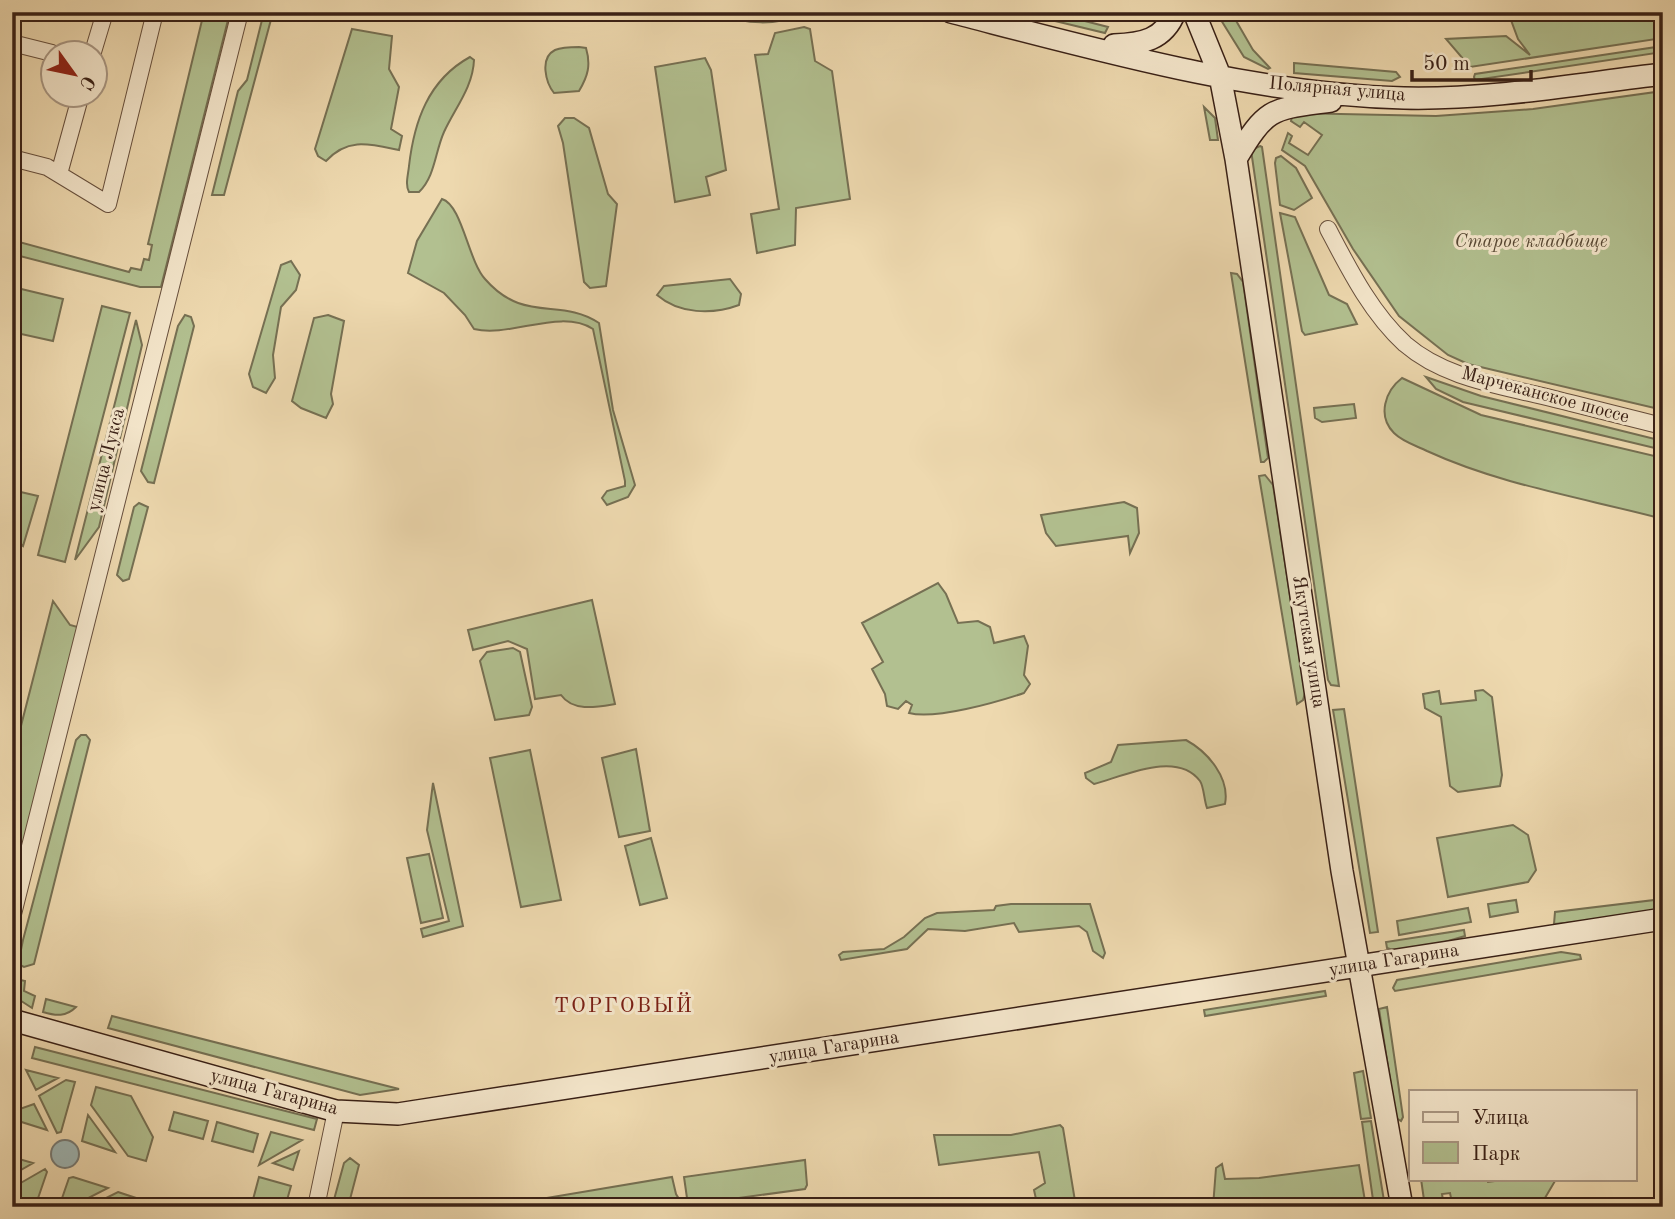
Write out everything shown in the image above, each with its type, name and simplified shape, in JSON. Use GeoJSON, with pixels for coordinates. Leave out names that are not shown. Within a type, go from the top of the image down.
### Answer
{"type":"FeatureCollection","features":[{"type":"Feature","properties":{"kind":"main road"},"geometry":{"type":"LineString","coordinates":[[951,12],[1081,45],[1129,44],[1151,40],[1164,32],[1175,12]]}},
{"type":"Feature","properties":{"kind":"main road"},"geometry":{"type":"LineString","coordinates":[[1194,12],[1220,76]]}},
{"type":"Feature","properties":{"kind":"main road","name":"Полярная улица"},"geometry":{"type":"LineString","coordinates":[[1081,45],[1220,76],[1297,89],[1370,96],[1474,95],[1663,74]]}},
{"type":"Feature","properties":{"kind":"main road","name":"Якутская улица"},"geometry":{"type":"LineString","coordinates":[[1220,76],[1236,159],[1359,967],[1402,1207]]}},
{"type":"Feature","properties":{"kind":"main road"},"geometry":{"type":"LineString","coordinates":[[1236,159],[1258,124],[1270,113],[1286,107],[1370,96]]}},
{"type":"Feature","properties":{"kind":"main road","name":"улица Гагарина"},"geometry":{"type":"LineString","coordinates":[[12,1020],[336,1111],[398,1114],[1663,919]]}},
{"type":"Feature","properties":{"kind":"street"},"geometry":{"type":"LineString","coordinates":[[97,38],[105,12]]}},
{"type":"Feature","properties":{"kind":"street"},"geometry":{"type":"LineString","coordinates":[[12,158],[47,167],[108,204],[155,12]]}},
{"type":"Feature","properties":{"kind":"street","name":"улица Лукса"},"geometry":{"type":"LineString","coordinates":[[12,918],[240,12]]}},
{"type":"Feature","properties":{"kind":"street"},"geometry":{"type":"LineString","coordinates":[[12,43],[38,50]]}},
{"type":"Feature","properties":{"kind":"street"},"geometry":{"type":"LineString","coordinates":[[59,174],[78,108]]}},
{"type":"Feature","properties":{"kind":"street","name":"Марчеканское шоссе"},"geometry":{"type":"LineString","coordinates":[[1328,229],[1352,275],[1378,313],[1405,343],[1427,359],[1460,376],[1663,426]]}},
{"type":"Feature","properties":{"kind":"street"},"geometry":{"type":"LineString","coordinates":[[316,1207],[336,1111]]}},
{"type":"Feature","properties":{"kind":"green space"},"geometry":{"type":"Polygon","coordinates":[[[204,12],[230,12],[161,287],[140,287],[12,254],[12,240],[129,272],[131,268],[141,270],[144,259],[149,260],[152,245],[148,244],[204,12]]]}},
{"type":"Feature","properties":{"kind":"green space"},"geometry":{"type":"Polygon","coordinates":[[[264,12],[273,12],[224,195],[212,195],[238,91],[247,80],[264,12]]]}},
{"type":"Feature","properties":{"kind":"green space"},"geometry":{"type":"Polygon","coordinates":[[[717,12],[807,14],[772,22],[750,22],[717,12]]]}},
{"type":"Feature","properties":{"kind":"green space"},"geometry":{"type":"Polygon","coordinates":[[[1030,12],[1050,12],[1108,27],[1105,33],[1030,15],[1030,12]]]}},
{"type":"Feature","properties":{"kind":"green space"},"geometry":{"type":"Polygon","coordinates":[[[1216,12],[1231,12],[1253,50],[1270,68],[1244,57],[1216,12]]]}},
{"type":"Feature","properties":{"kind":"green space"},"geometry":{"type":"Polygon","coordinates":[[[1508,12],[1663,12],[1663,38],[1470,67],[1446,39],[1506,36],[1530,55],[1518,39],[1508,12]]]}},
{"type":"Feature","properties":{"kind":"green space"},"geometry":{"type":"Polygon","coordinates":[[[804,27],[810,29],[815,61],[832,71],[850,199],[796,208],[795,245],[757,253],[751,214],[779,209],[755,55],[768,54],[775,33],[804,27]]]}},
{"type":"Feature","properties":{"kind":"green space"},"geometry":{"type":"Polygon","coordinates":[[[352,29],[392,36],[389,69],[399,87],[391,129],[402,136],[399,150],[351,145],[334,153],[326,161],[318,156],[315,149],[352,29]]]}},
{"type":"Feature","properties":{"kind":"green space"},"geometry":{"type":"Polygon","coordinates":[[[1663,46],[1663,52],[1475,80],[1474,77],[1475,74],[1663,46]]]}},
{"type":"Feature","properties":{"kind":"green space"},"geometry":{"type":"Polygon","coordinates":[[[586,48],[588,60],[588,70],[582,86],[579,91],[554,93],[547,77],[547,59],[555,50],[586,48]]]}},
{"type":"Feature","properties":{"kind":"green space"},"geometry":{"type":"Polygon","coordinates":[[[470,57],[474,60],[473,70],[463,97],[444,132],[432,172],[419,192],[409,192],[407,180],[411,150],[419,118],[443,78],[470,57]]]}},
{"type":"Feature","properties":{"kind":"green space"},"geometry":{"type":"Polygon","coordinates":[[[705,58],[711,70],[726,170],[706,177],[710,195],[675,202],[655,67],[705,58]]]}},
{"type":"Feature","properties":{"kind":"green space"},"geometry":{"type":"Polygon","coordinates":[[[1294,63],[1396,72],[1400,77],[1392,81],[1294,73],[1294,63]]]}},
{"type":"Feature","properties":{"kind":"green space","name":"Старое кладбище"},"geometry":{"type":"Polygon","coordinates":[[[1663,91],[1663,410],[1468,364],[1448,355],[1399,316],[1353,249],[1305,166],[1282,150],[1288,133],[1292,136],[1289,143],[1308,155],[1322,135],[1304,122],[1300,127],[1291,121],[1293,113],[1436,116],[1533,109],[1663,91]]]}},
{"type":"Feature","properties":{"kind":"green space"},"geometry":{"type":"Polygon","coordinates":[[[1204,107],[1215,118],[1218,140],[1210,140],[1204,107]]]}},
{"type":"Feature","properties":{"kind":"green space"},"geometry":{"type":"Polygon","coordinates":[[[565,118],[574,118],[589,128],[608,194],[617,204],[606,286],[590,288],[584,282],[563,143],[558,126],[565,118]]]}},
{"type":"Feature","properties":{"kind":"green space"},"geometry":{"type":"Polygon","coordinates":[[[1260,146],[1339,686],[1331,685],[1328,680],[1251,150],[1260,146]]]}},
{"type":"Feature","properties":{"kind":"green space"},"geometry":{"type":"Polygon","coordinates":[[[1281,156],[1296,168],[1312,198],[1294,210],[1280,205],[1275,163],[1276,158],[1281,156]]]}},
{"type":"Feature","properties":{"kind":"green space"},"geometry":{"type":"Polygon","coordinates":[[[442,199],[455,211],[479,270],[499,293],[528,306],[570,311],[599,323],[613,410],[635,485],[628,497],[607,505],[602,498],[607,491],[625,486],[625,481],[593,329],[566,321],[503,330],[474,329],[444,293],[408,273],[417,241],[442,199]]]}},
{"type":"Feature","properties":{"kind":"green space"},"geometry":{"type":"Polygon","coordinates":[[[1280,213],[1295,217],[1329,295],[1347,304],[1357,324],[1305,335],[1302,331],[1280,213]]]}},
{"type":"Feature","properties":{"kind":"green space"},"geometry":{"type":"Polygon","coordinates":[[[291,261],[300,275],[296,290],[281,307],[273,355],[275,378],[266,393],[253,387],[249,374],[281,265],[291,261]]]}},
{"type":"Feature","properties":{"kind":"green space"},"geometry":{"type":"Polygon","coordinates":[[[1231,273],[1237,274],[1243,282],[1268,458],[1264,462],[1261,462],[1231,273]]]}},
{"type":"Feature","properties":{"kind":"green space"},"geometry":{"type":"Polygon","coordinates":[[[730,279],[741,294],[739,305],[729,308],[696,311],[675,306],[657,295],[664,286],[730,279]]]}},
{"type":"Feature","properties":{"kind":"green space"},"geometry":{"type":"Polygon","coordinates":[[[13,287],[63,299],[53,341],[12,332],[13,287]]]}},
{"type":"Feature","properties":{"kind":"green space"},"geometry":{"type":"Polygon","coordinates":[[[102,306],[130,313],[65,562],[38,555],[102,306]]]}},
{"type":"Feature","properties":{"kind":"green space"},"geometry":{"type":"Polygon","coordinates":[[[185,315],[191,317],[194,326],[154,483],[148,482],[141,471],[178,326],[185,315]]]}},
{"type":"Feature","properties":{"kind":"green space"},"geometry":{"type":"Polygon","coordinates":[[[328,315],[344,321],[331,394],[333,404],[326,418],[301,408],[292,401],[314,318],[328,315]]]}},
{"type":"Feature","properties":{"kind":"green space"},"geometry":{"type":"Polygon","coordinates":[[[136,320],[142,345],[99,527],[75,560],[136,320]]]}},
{"type":"Feature","properties":{"kind":"green space"},"geometry":{"type":"Polygon","coordinates":[[[1426,377],[1481,396],[1663,441],[1663,450],[1463,402],[1436,389],[1426,377]]]}},
{"type":"Feature","properties":{"kind":"green space"},"geometry":{"type":"Polygon","coordinates":[[[1402,378],[1481,415],[1663,458],[1663,519],[1513,482],[1455,463],[1406,441],[1394,433],[1385,412],[1385,404],[1391,390],[1402,378]]]}},
{"type":"Feature","properties":{"kind":"green space"},"geometry":{"type":"Polygon","coordinates":[[[1354,404],[1356,418],[1322,422],[1315,418],[1314,408],[1354,404]]]}},
{"type":"Feature","properties":{"kind":"green space"},"geometry":{"type":"Polygon","coordinates":[[[1265,475],[1273,485],[1305,693],[1303,700],[1297,704],[1259,476],[1265,475]]]}},
{"type":"Feature","properties":{"kind":"green space"},"geometry":{"type":"Polygon","coordinates":[[[12,490],[38,496],[23,546],[12,538],[12,490]]]}},
{"type":"Feature","properties":{"kind":"green space"},"geometry":{"type":"Polygon","coordinates":[[[1124,502],[1137,508],[1139,533],[1130,553],[1128,536],[1056,546],[1046,533],[1041,515],[1124,502]]]}},
{"type":"Feature","properties":{"kind":"green space"},"geometry":{"type":"Polygon","coordinates":[[[139,503],[148,507],[129,579],[123,581],[117,575],[134,507],[139,503]]]}},
{"type":"Feature","properties":{"kind":"green space"},"geometry":{"type":"Polygon","coordinates":[[[938,583],[946,594],[958,623],[978,621],[990,627],[994,643],[1024,636],[1028,646],[1024,675],[1030,684],[1024,693],[966,709],[934,714],[909,713],[912,705],[906,701],[898,709],[887,706],[885,694],[872,669],[883,662],[862,623],[938,583]]]}},
{"type":"Feature","properties":{"kind":"green space"},"geometry":{"type":"Polygon","coordinates":[[[592,600],[615,704],[579,706],[561,695],[535,699],[527,649],[508,641],[473,650],[468,630],[592,600]]]}},
{"type":"Feature","properties":{"kind":"green space"},"geometry":{"type":"Polygon","coordinates":[[[53,601],[70,625],[81,628],[12,888],[12,761],[53,601]]]}},
{"type":"Feature","properties":{"kind":"green space"},"geometry":{"type":"Polygon","coordinates":[[[513,648],[520,652],[532,707],[529,715],[495,720],[480,661],[487,652],[513,648]]]}},
{"type":"Feature","properties":{"kind":"green space"},"geometry":{"type":"Polygon","coordinates":[[[1483,690],[1492,697],[1502,775],[1500,786],[1458,792],[1450,786],[1441,717],[1425,708],[1423,694],[1439,691],[1441,704],[1476,700],[1475,691],[1483,690]]]}},
{"type":"Feature","properties":{"kind":"green space"},"geometry":{"type":"Polygon","coordinates":[[[1344,709],[1378,932],[1370,933],[1333,710],[1344,709]]]}},
{"type":"Feature","properties":{"kind":"green space"},"geometry":{"type":"Polygon","coordinates":[[[81,735],[86,735],[90,740],[34,964],[24,967],[18,964],[23,940],[76,740],[81,735]]]}},
{"type":"Feature","properties":{"kind":"green space"},"geometry":{"type":"Polygon","coordinates":[[[1186,740],[1202,751],[1221,775],[1226,794],[1225,804],[1207,808],[1200,781],[1190,772],[1178,767],[1164,766],[1135,771],[1094,784],[1086,778],[1085,773],[1111,762],[1118,745],[1186,740]]]}},
{"type":"Feature","properties":{"kind":"green space"},"geometry":{"type":"Polygon","coordinates":[[[636,749],[650,831],[619,837],[602,758],[636,749]]]}},
{"type":"Feature","properties":{"kind":"green space"},"geometry":{"type":"Polygon","coordinates":[[[530,750],[561,900],[521,907],[490,758],[530,750]]]}},
{"type":"Feature","properties":{"kind":"green space"},"geometry":{"type":"Polygon","coordinates":[[[433,783],[463,926],[423,937],[421,929],[449,921],[427,830],[433,783]]]}},
{"type":"Feature","properties":{"kind":"green space"},"geometry":{"type":"Polygon","coordinates":[[[1513,825],[1528,835],[1536,870],[1528,882],[1448,897],[1437,838],[1513,825]]]}},
{"type":"Feature","properties":{"kind":"green space"},"geometry":{"type":"Polygon","coordinates":[[[651,838],[667,898],[640,905],[625,846],[651,838]]]}},
{"type":"Feature","properties":{"kind":"green space"},"geometry":{"type":"Polygon","coordinates":[[[429,854],[443,918],[421,923],[407,858],[429,854]]]}},
{"type":"Feature","properties":{"kind":"green space"},"geometry":{"type":"Polygon","coordinates":[[[1663,899],[1663,914],[1554,924],[1555,912],[1663,899]]]}},
{"type":"Feature","properties":{"kind":"green space"},"geometry":{"type":"Polygon","coordinates":[[[1516,900],[1518,912],[1490,917],[1488,904],[1516,900]]]}},
{"type":"Feature","properties":{"kind":"green space"},"geometry":{"type":"Polygon","coordinates":[[[1090,904],[1105,953],[1103,958],[1093,951],[1087,932],[1079,926],[1019,932],[1014,923],[965,931],[928,929],[907,949],[841,960],[839,955],[843,952],[884,949],[904,937],[925,918],[937,913],[994,910],[996,906],[1090,904]]]}},
{"type":"Feature","properties":{"kind":"green space"},"geometry":{"type":"Polygon","coordinates":[[[1468,908],[1471,922],[1399,935],[1397,921],[1468,908]]]}},
{"type":"Feature","properties":{"kind":"green space"},"geometry":{"type":"Polygon","coordinates":[[[1464,930],[1465,936],[1437,944],[1403,950],[1387,948],[1386,942],[1464,930]]]}},
{"type":"Feature","properties":{"kind":"green space"},"geometry":{"type":"Polygon","coordinates":[[[1561,952],[1580,955],[1581,959],[1395,991],[1393,988],[1397,980],[1561,952]]]}},
{"type":"Feature","properties":{"kind":"green space"},"geometry":{"type":"Polygon","coordinates":[[[12,978],[25,981],[24,991],[35,996],[32,1008],[12,995],[12,978]]]}},
{"type":"Feature","properties":{"kind":"green space"},"geometry":{"type":"Polygon","coordinates":[[[1325,991],[1326,996],[1205,1016],[1204,1010],[1325,991]]]}},
{"type":"Feature","properties":{"kind":"green space"},"geometry":{"type":"Polygon","coordinates":[[[46,999],[76,1007],[65,1014],[43,1012],[46,999]]]}},
{"type":"Feature","properties":{"kind":"green space"},"geometry":{"type":"Polygon","coordinates":[[[1387,1007],[1403,1117],[1401,1121],[1396,1118],[1379,1009],[1387,1007]]]}},
{"type":"Feature","properties":{"kind":"green space"},"geometry":{"type":"Polygon","coordinates":[[[112,1016],[399,1089],[360,1095],[108,1028],[112,1016]]]}},
{"type":"Feature","properties":{"kind":"green space"},"geometry":{"type":"Polygon","coordinates":[[[35,1047],[317,1119],[314,1130],[32,1058],[35,1047]]]}},
{"type":"Feature","properties":{"kind":"green space"},"geometry":{"type":"Polygon","coordinates":[[[26,1070],[58,1078],[36,1090],[26,1070]]]}},
{"type":"Feature","properties":{"kind":"green space"},"geometry":{"type":"Polygon","coordinates":[[[1363,1071],[1371,1118],[1361,1119],[1354,1073],[1363,1071]]]}},
{"type":"Feature","properties":{"kind":"green space"},"geometry":{"type":"Polygon","coordinates":[[[66,1080],[75,1082],[61,1132],[57,1133],[39,1096],[66,1080]]]}},
{"type":"Feature","properties":{"kind":"green space"},"geometry":{"type":"Polygon","coordinates":[[[96,1087],[131,1096],[153,1137],[146,1161],[128,1156],[91,1105],[96,1087]]]}},
{"type":"Feature","properties":{"kind":"green space"},"geometry":{"type":"Polygon","coordinates":[[[34,1104],[47,1130],[12,1119],[14,1111],[34,1104]]]}},
{"type":"Feature","properties":{"kind":"green space"},"geometry":{"type":"Polygon","coordinates":[[[174,1112],[208,1121],[203,1139],[169,1130],[174,1112]]]}},
{"type":"Feature","properties":{"kind":"green space"},"geometry":{"type":"Polygon","coordinates":[[[88,1115],[115,1152],[82,1141],[88,1115]]]}},
{"type":"Feature","properties":{"kind":"green space"},"geometry":{"type":"Polygon","coordinates":[[[1371,1121],[1385,1207],[1374,1207],[1362,1122],[1371,1121]]]}},
{"type":"Feature","properties":{"kind":"green space"},"geometry":{"type":"Polygon","coordinates":[[[217,1122],[258,1134],[253,1152],[212,1141],[217,1122]]]}},
{"type":"Feature","properties":{"kind":"green space"},"geometry":{"type":"Polygon","coordinates":[[[1060,1125],[1063,1128],[1076,1207],[1051,1207],[1036,1199],[1034,1190],[1045,1183],[1039,1152],[939,1165],[934,1135],[1011,1135],[1060,1125]]]}},
{"type":"Feature","properties":{"kind":"green space"},"geometry":{"type":"Polygon","coordinates":[[[271,1132],[302,1140],[259,1165],[271,1132]]]}},
{"type":"Feature","properties":{"kind":"green space"},"geometry":{"type":"Polygon","coordinates":[[[299,1151],[293,1170],[273,1163],[299,1151]]]}},
{"type":"Feature","properties":{"kind":"green space"},"geometry":{"type":"Polygon","coordinates":[[[12,1157],[33,1163],[12,1175],[12,1157]]]}},
{"type":"Feature","properties":{"kind":"green space"},"geometry":{"type":"Polygon","coordinates":[[[350,1158],[359,1165],[348,1207],[332,1207],[344,1163],[350,1158]]]}},
{"type":"Feature","properties":{"kind":"green space"},"geometry":{"type":"Polygon","coordinates":[[[805,1160],[805,1189],[688,1205],[684,1177],[805,1160]]]}},
{"type":"Feature","properties":{"kind":"green space"},"geometry":{"type":"Polygon","coordinates":[[[1222,1164],[1225,1179],[1259,1178],[1359,1165],[1366,1207],[1213,1207],[1216,1168],[1222,1164]]]}},
{"type":"Feature","properties":{"kind":"green space"},"geometry":{"type":"Polygon","coordinates":[[[45,1169],[47,1172],[35,1207],[12,1207],[12,1188],[45,1169]]]}},
{"type":"Feature","properties":{"kind":"green space"},"geometry":{"type":"Polygon","coordinates":[[[259,1177],[291,1186],[285,1207],[251,1207],[259,1177]]]}},
{"type":"Feature","properties":{"kind":"green space"},"geometry":{"type":"Polygon","coordinates":[[[672,1177],[676,1194],[684,1207],[493,1207],[672,1177]]]}},
{"type":"Feature","properties":{"kind":"green space"},"geometry":{"type":"Polygon","coordinates":[[[69,1178],[108,1188],[71,1207],[59,1207],[69,1178]]]}},
{"type":"Feature","properties":{"kind":"green space"},"geometry":{"type":"Polygon","coordinates":[[[1421,1180],[1555,1181],[1542,1203],[1509,1207],[1453,1207],[1450,1193],[1442,1194],[1444,1207],[1425,1207],[1421,1180]]]}},
{"type":"Feature","properties":{"kind":"green space"},"geometry":{"type":"Polygon","coordinates":[[[118,1192],[136,1198],[133,1207],[88,1207],[118,1192]]]}},
{"type":"Feature","properties":{"kind":"water"},"geometry":{"type":"Polygon","coordinates":[[[65,1140],[75,1144],[79,1154],[75,1164],[65,1168],[55,1164],[51,1154],[55,1144],[65,1140]]]}},
{"type":"Feature","properties":{"kind":"district","name":"ТОРГОВЫЙ"},"geometry":{"type":"Point","coordinates":[624,1006]}}]}
